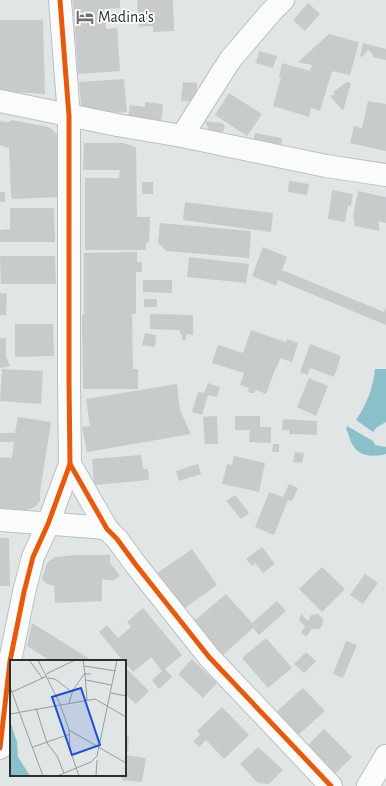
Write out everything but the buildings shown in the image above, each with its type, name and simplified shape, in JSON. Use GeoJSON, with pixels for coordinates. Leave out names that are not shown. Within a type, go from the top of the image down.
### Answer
{"type":"FeatureCollection","features":[{"type":"Feature","properties":{"kind":"street"},"geometry":{"type":"LineString","coordinates":[[10,660],[24,592],[33,557],[48,524],[70,464],[68,382],[70,116],[60,0]]}},
{"type":"Feature","properties":{"kind":"street"},"geometry":{"type":"LineString","coordinates":[[182,136],[230,60],[272,4]]}},
{"type":"Feature","properties":{"kind":"street"},"geometry":{"type":"LineString","coordinates":[[0,101],[70,116],[182,136],[326,166],[386,175]]}},
{"type":"Feature","properties":{"kind":"street"},"geometry":{"type":"LineString","coordinates":[[70,464],[107,529],[117,539],[145,577],[209,657],[331,786]]}},
{"type":"Feature","properties":{"kind":"street"},"geometry":{"type":"LineString","coordinates":[[0,520],[107,529]]}},
{"type":"Feature","properties":{"kind":"street"},"geometry":{"type":"LineString","coordinates":[[0,748],[10,661]]}},
{"type":"Feature","properties":{"kind":"street"},"geometry":{"type":"LineString","coordinates":[[368,786],[386,756]]}},
{"type":"Feature","properties":{"kind":"water"},"geometry":{"type":"Polygon","coordinates":[[[375,369],[386,369],[386,422],[377,427],[373,432],[356,420],[369,396],[375,369]]]}},
{"type":"Feature","properties":{"kind":"water"},"geometry":{"type":"Polygon","coordinates":[[[347,426],[373,441],[375,445],[386,447],[386,454],[378,456],[360,453],[353,445],[346,429],[347,426]]]}},
{"type":"Feature","properties":{"kind":"cycle path"},"geometry":{"type":"LineString","coordinates":[[10,660],[24,592],[33,557],[48,524],[70,464],[69,116],[60,0]]}},
{"type":"Feature","properties":{"kind":"cycle path"},"geometry":{"type":"LineString","coordinates":[[70,464],[107,529],[117,539],[209,657],[331,786]]}},
{"type":"Feature","properties":{"kind":"cycle path"},"geometry":{"type":"LineString","coordinates":[[0,748],[10,661]]}},
{"type":"Feature","properties":{"kind":"place","name":"Madina's"},"geometry":{"type":"Point","coordinates":[85,17]}}]}
